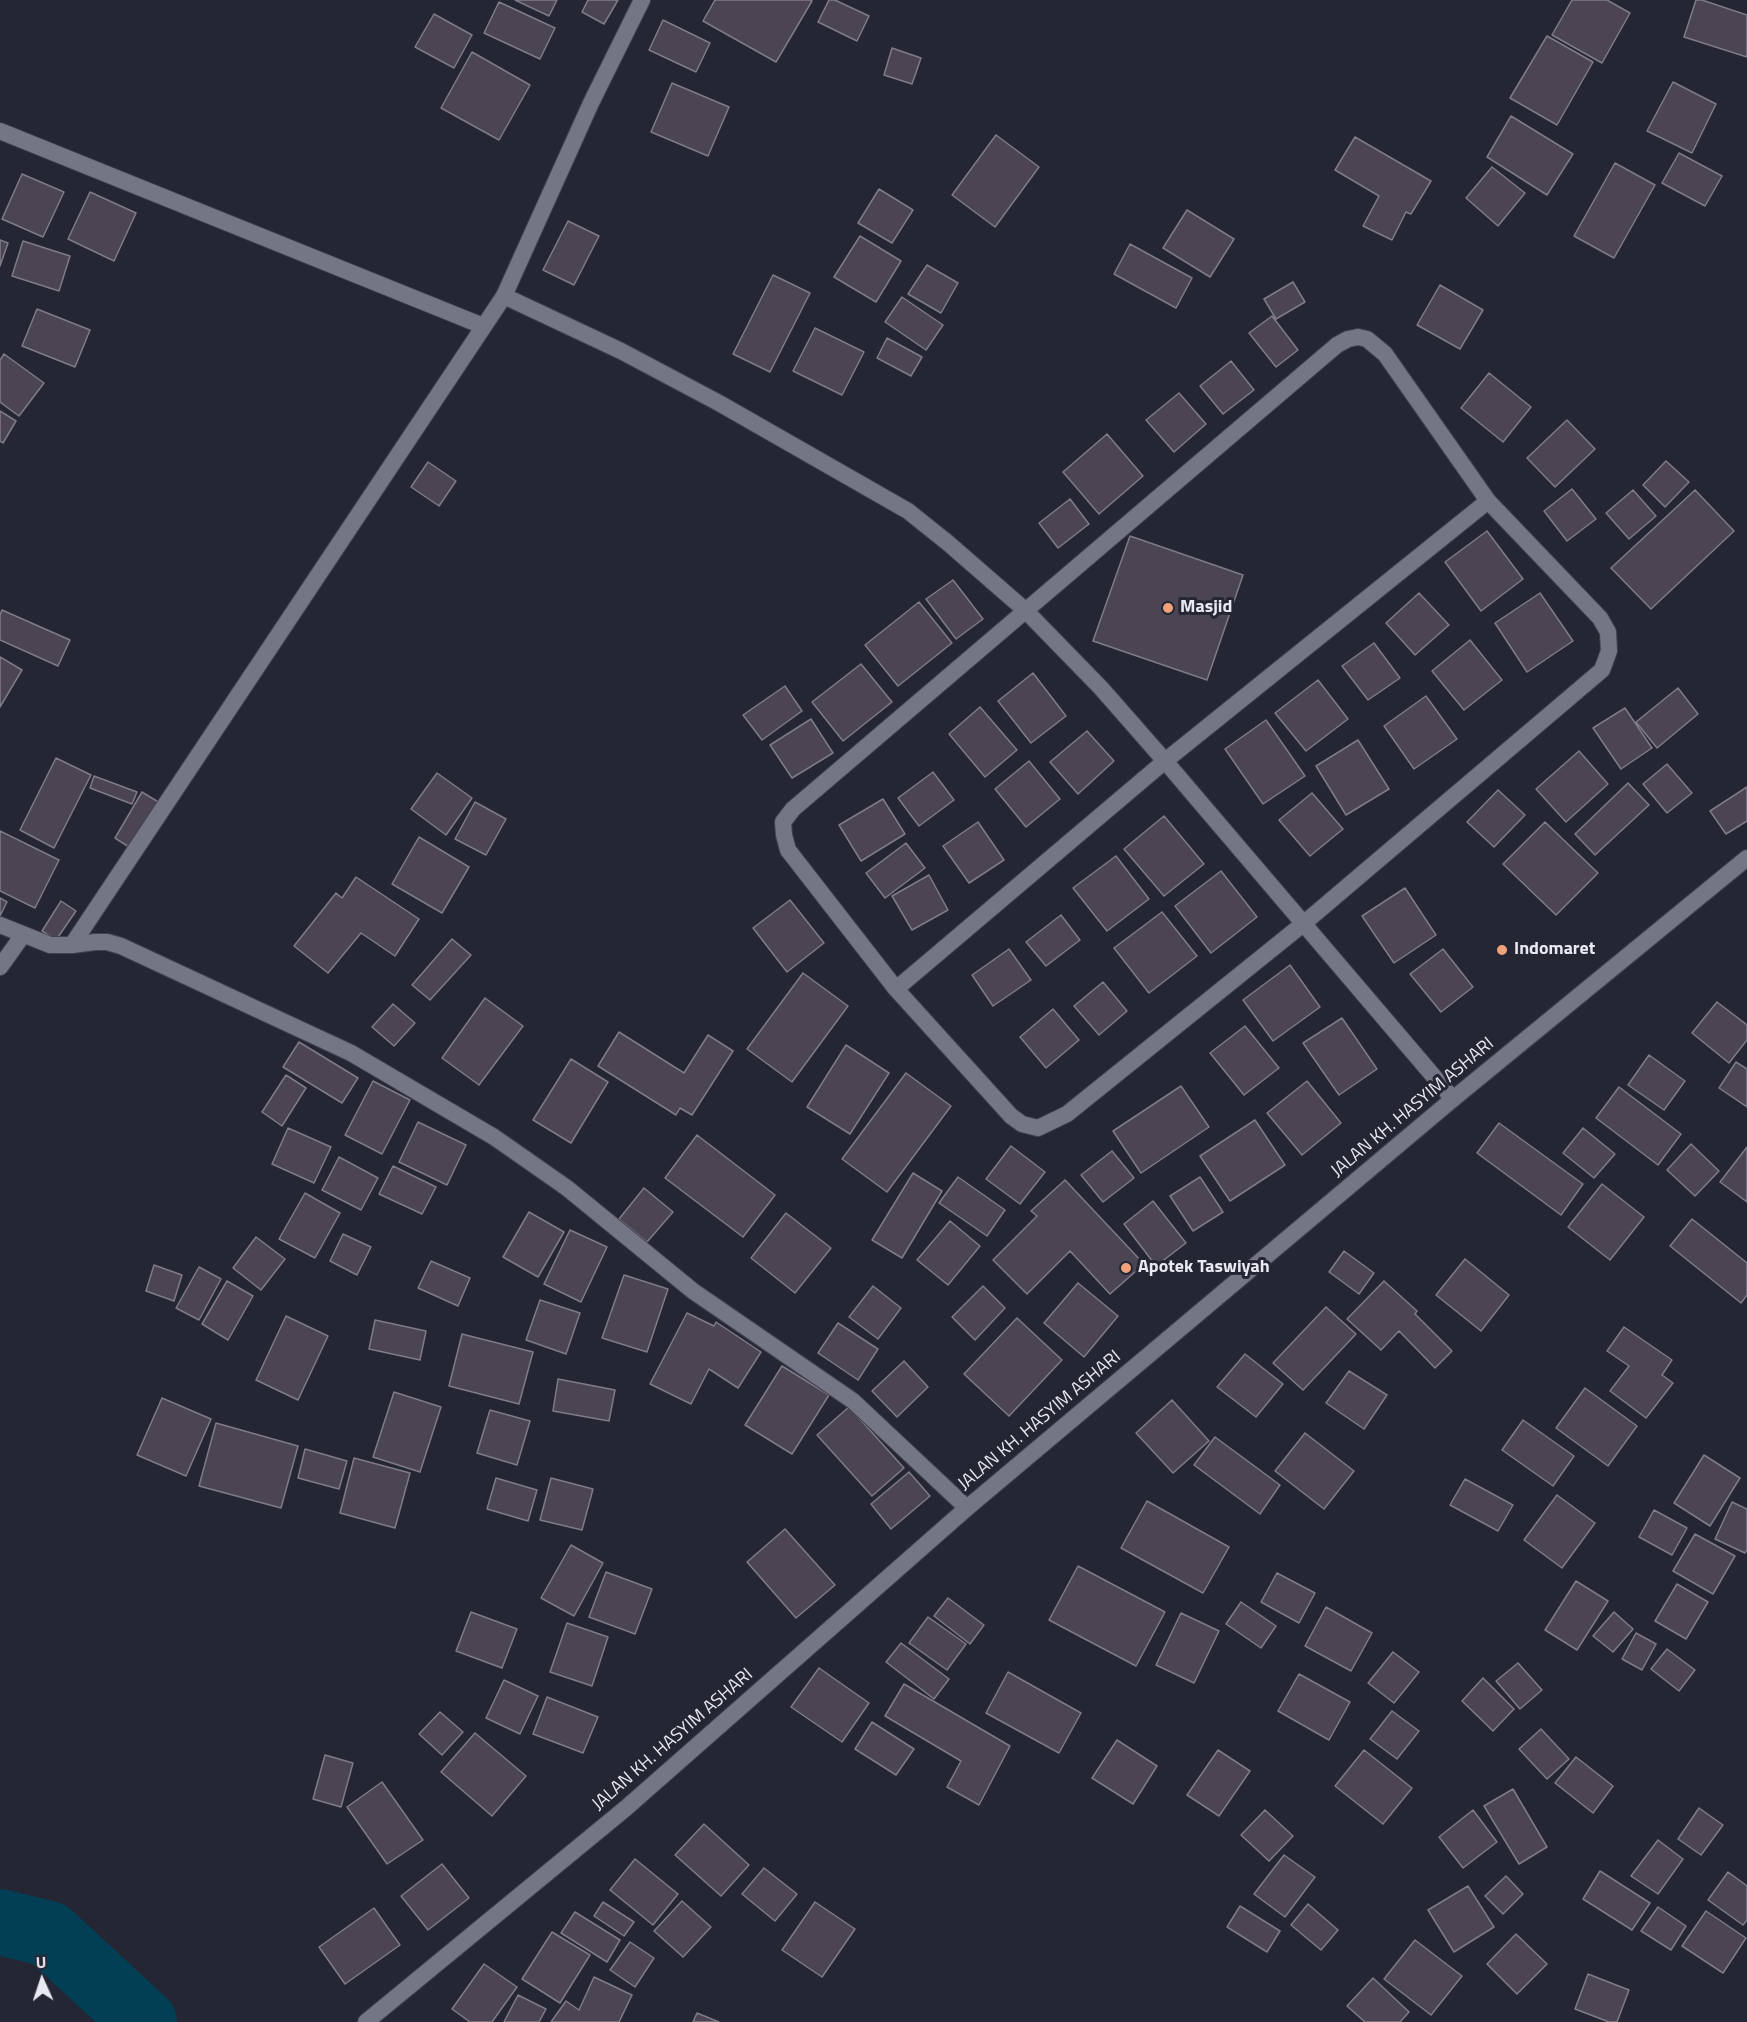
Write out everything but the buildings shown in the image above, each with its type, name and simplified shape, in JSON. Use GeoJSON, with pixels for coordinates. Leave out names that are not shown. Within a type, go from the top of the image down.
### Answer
{"type":"FeatureCollection","features":[{"type":"Feature","properties":{"kind":"street"},"geometry":{"type":"LineString","coordinates":[[72,945],[504,296],[591,103],[642,0]]}},
{"type":"Feature","properties":{"kind":"street"},"geometry":{"type":"LineString","coordinates":[[0,131],[483,327]]}},
{"type":"Feature","properties":{"kind":"street"},"geometry":{"type":"LineString","coordinates":[[504,296],[631,356],[758,425],[908,511],[1025,610],[1101,688],[1453,1099]]}},
{"type":"Feature","properties":{"kind":"street"},"geometry":{"type":"LineString","coordinates":[[1358,337],[1367,339],[1385,354],[1488,501],[1600,618],[1608,632],[1609,651],[1602,670],[1303,924],[1067,1114],[1038,1128],[1022,1124],[1011,1116],[896,988],[788,850],[783,822],[793,808],[1328,352],[1348,339],[1358,337]]}},
{"type":"Feature","properties":{"kind":"street"},"geometry":{"type":"LineString","coordinates":[[896,988],[1165,761],[1488,501]]}},
{"type":"Feature","properties":{"kind":"street","name":"JALAN KH. HASYIM ASHARI"},"geometry":{"type":"LineString","coordinates":[[366,2022],[626,1808],[966,1508],[1453,1099],[1747,858]]}},
{"type":"Feature","properties":{"kind":"street"},"geometry":{"type":"LineString","coordinates":[[0,925],[50,945],[107,942],[121,946],[351,1053],[494,1137],[567,1188],[693,1292],[853,1401],[966,1508]]}},
{"type":"Feature","properties":{"kind":"street"},"geometry":{"type":"LineString","coordinates":[[0,967],[24,935]]}},
{"type":"Feature","properties":{"kind":"waterway"},"geometry":{"type":"LineString","coordinates":[[0,1922],[49,1934],[144,2022]]}},
{"type":"Feature","properties":{"kind":"place","name":"Masjid"},"geometry":{"type":"Point","coordinates":[1168,608]}},
{"type":"Feature","properties":{"kind":"place","name":"Indomaret"},"geometry":{"type":"Point","coordinates":[1502,950]}},
{"type":"Feature","properties":{"kind":"place","name":"Apotek Taswiyah"},"geometry":{"type":"Point","coordinates":[1126,1268]}}]}
